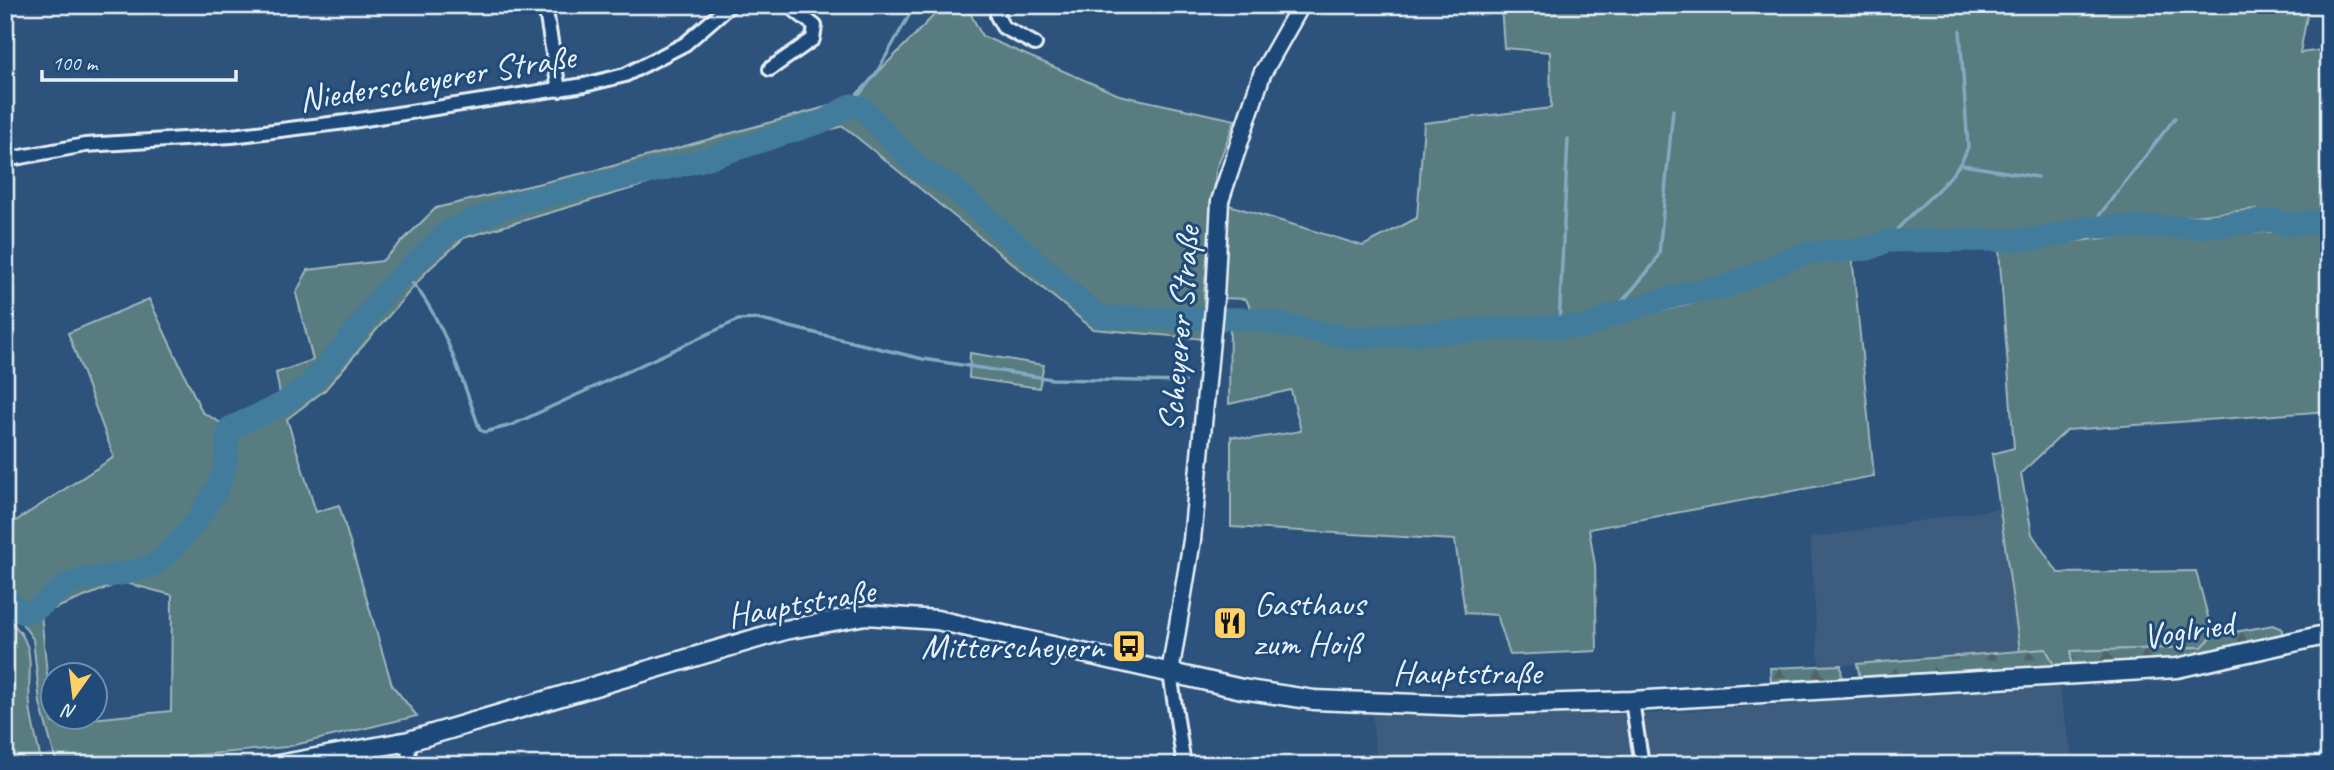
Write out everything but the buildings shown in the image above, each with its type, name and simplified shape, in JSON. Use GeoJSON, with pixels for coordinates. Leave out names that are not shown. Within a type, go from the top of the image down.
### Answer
{"type":"FeatureCollection","features":[{"type":"Feature","properties":{"kind":"main road","name":"Hauptstraße"},"geometry":{"type":"LineString","coordinates":[[278,765],[409,741],[785,630],[866,615],[937,620],[1242,689],[1314,700],[1468,706],[1632,701],[2054,675]]}},
{"type":"Feature","properties":{"kind":"main road","name":"Voglried"},"geometry":{"type":"LineString","coordinates":[[2054,675],[2177,668],[2329,634]]}},
{"type":"Feature","properties":{"kind":"street"},"geometry":{"type":"LineString","coordinates":[[545,5],[559,90]]}},
{"type":"Feature","properties":{"kind":"street"},"geometry":{"type":"LineString","coordinates":[[770,69],[813,40],[815,26],[788,5]]}},
{"type":"Feature","properties":{"kind":"street"},"geometry":{"type":"LineString","coordinates":[[1000,5],[997,16],[1003,27],[1035,44]]}},
{"type":"Feature","properties":{"kind":"street","name":"Scheyerer Straße"},"geometry":{"type":"LineString","coordinates":[[1170,673],[1192,540],[1215,298],[1220,201],[1262,75],[1301,5]]}},
{"type":"Feature","properties":{"kind":"street","name":"Niederscheyerer Straße"},"geometry":{"type":"LineString","coordinates":[[5,160],[85,145],[232,136],[346,122],[559,90],[625,75],[685,44],[727,7]]}},
{"type":"Feature","properties":{"kind":"street"},"geometry":{"type":"LineString","coordinates":[[1170,673],[1184,765]]}},
{"type":"Feature","properties":{"kind":"street"},"geometry":{"type":"LineString","coordinates":[[1632,701],[1642,765]]}},
{"type":"Feature","properties":{"kind":"street"},"geometry":{"type":"LineString","coordinates":[[408,765],[409,741]]}},
{"type":"Feature","properties":{"kind":"shaded area"},"geometry":{"type":"Polygon","coordinates":[[[2001,508],[2020,651],[1819,667],[1810,538],[2001,508]]]}},
{"type":"Feature","properties":{"kind":"shaded area"},"geometry":{"type":"Polygon","coordinates":[[[2058,684],[2074,765],[1377,765],[1372,714],[1650,714],[2058,684]]]}},
{"type":"Feature","properties":{"kind":"green space"},"geometry":{"type":"Polygon","coordinates":[[[944,5],[966,5],[982,36],[1119,95],[1235,120],[1216,170],[1204,292],[1204,339],[1093,329],[843,126],[464,238],[428,270],[325,390],[287,419],[316,512],[339,505],[392,685],[417,716],[286,747],[93,765],[57,765],[48,732],[108,732],[108,717],[171,711],[172,595],[122,582],[41,614],[46,662],[38,662],[38,685],[33,639],[21,622],[5,609],[5,528],[114,457],[68,333],[149,299],[202,412],[230,428],[282,405],[276,373],[313,360],[296,293],[308,270],[382,261],[436,208],[609,167],[851,100],[944,5]]]}},
{"type":"Feature","properties":{"kind":"green space"},"geometry":{"type":"Polygon","coordinates":[[[1501,5],[2309,5],[2300,53],[2329,49],[2329,411],[2067,430],[2021,473],[2032,534],[2058,573],[2196,571],[2213,636],[2202,647],[2071,651],[2071,665],[2055,667],[2046,649],[2020,651],[1992,454],[2014,448],[1999,249],[2126,236],[2270,232],[2256,209],[2090,227],[1887,241],[1848,252],[1804,253],[1725,287],[1588,327],[1559,325],[1531,317],[1354,329],[1252,312],[1246,299],[1222,298],[1229,205],[1363,246],[1417,218],[1424,123],[1551,108],[1550,52],[1504,48],[1501,5]]]}},
{"type":"Feature","properties":{"kind":"green space"},"geometry":{"type":"Polygon","coordinates":[[[1852,255],[1874,476],[1589,529],[1595,565],[1597,651],[1510,655],[1497,615],[1465,613],[1455,540],[1231,527],[1231,436],[1251,439],[1301,431],[1291,390],[1229,404],[1230,324],[1344,343],[1565,334],[1609,326],[1726,293],[1803,260],[1852,255]]]}},
{"type":"Feature","properties":{"kind":"green space"},"geometry":{"type":"Polygon","coordinates":[[[970,353],[1044,365],[1039,388],[969,378],[970,353]]]}},
{"type":"Feature","properties":{"kind":"green space"},"geometry":{"type":"Polygon","coordinates":[[[5,616],[24,638],[28,648],[30,706],[42,765],[5,765],[5,616]]]}},
{"type":"Feature","properties":{"kind":"green space"},"geometry":{"type":"Polygon","coordinates":[[[2273,625],[2282,629],[2282,639],[2203,656],[2071,665],[2071,651],[2202,647],[2213,636],[2273,625]]]}},
{"type":"Feature","properties":{"kind":"green space"},"geometry":{"type":"Polygon","coordinates":[[[2046,649],[2055,667],[1861,682],[1857,664],[2046,649]]]}},
{"type":"Feature","properties":{"kind":"green space"},"geometry":{"type":"Polygon","coordinates":[[[1841,665],[1842,682],[1771,683],[1770,668],[1841,665]]]}},
{"type":"Feature","properties":{"kind":"waterway"},"geometry":{"type":"LineString","coordinates":[[851,105],[877,72],[915,5]]}},
{"type":"Feature","properties":{"kind":"waterway"},"geometry":{"type":"LineString","coordinates":[[1887,241],[1944,184],[1963,160],[1968,147],[1960,31]]}},
{"type":"Feature","properties":{"kind":"waterway"},"geometry":{"type":"LineString","coordinates":[[5,598],[23,613],[44,604],[69,584],[132,572],[160,560],[182,539],[219,484],[225,468],[230,428],[282,404],[307,387],[342,349],[385,292],[448,231],[519,202],[699,161],[824,121],[851,105],[863,108],[917,167],[953,187],[1089,309],[1102,317],[1250,319],[1354,338],[1529,327],[1588,327],[1610,316],[1685,293],[1725,287],[1804,253],[1869,249],[1887,241],[2017,240],[2042,238],[2090,227],[2200,227],[2276,220],[2285,225],[2329,220]]}},
{"type":"Feature","properties":{"kind":"waterway"},"geometry":{"type":"LineString","coordinates":[[1610,316],[1653,265],[1659,254],[1673,110]]}},
{"type":"Feature","properties":{"kind":"waterway"},"geometry":{"type":"LineString","coordinates":[[2090,227],[2175,118]]}},
{"type":"Feature","properties":{"kind":"waterway"},"geometry":{"type":"LineString","coordinates":[[1559,325],[1568,139]]}},
{"type":"Feature","properties":{"kind":"waterway"},"geometry":{"type":"LineString","coordinates":[[1963,165],[2037,177]]}},
{"type":"Feature","properties":{"kind":"waterway"},"geometry":{"type":"LineString","coordinates":[[404,274],[429,306],[440,326],[480,430],[485,432],[512,425],[738,320],[757,319],[923,359],[1052,379],[1185,382]]}},
{"type":"Feature","properties":{"kind":"place","name":"Gasthaus zum Hoiß"},"geometry":{"type":"Point","coordinates":[1230,623]}},
{"type":"Feature","properties":{"kind":"place","name":"Mitterscheyern"},"geometry":{"type":"Point","coordinates":[1129,646]}}]}
